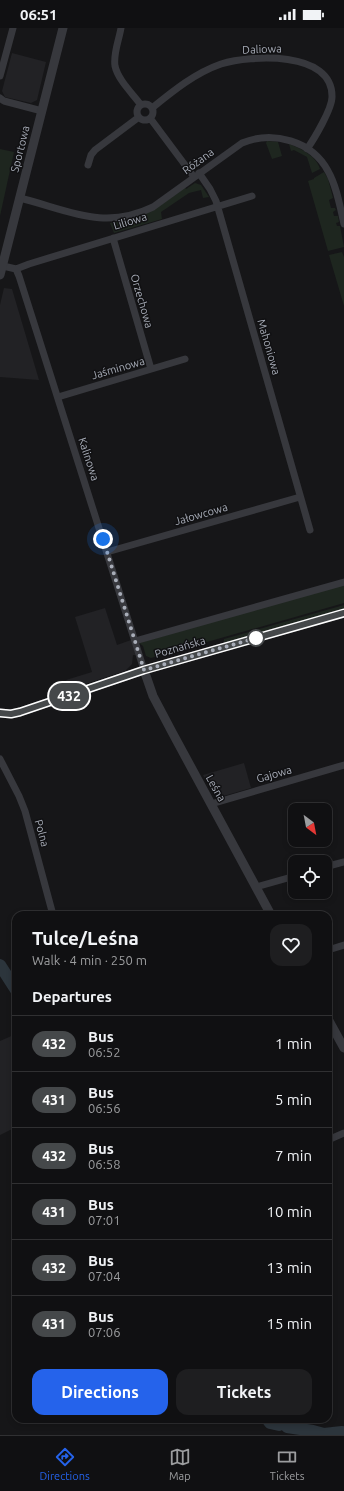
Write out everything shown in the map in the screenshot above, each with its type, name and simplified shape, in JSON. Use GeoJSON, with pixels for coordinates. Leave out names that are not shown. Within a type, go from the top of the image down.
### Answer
{"type":"FeatureCollection","features":[{"type":"Feature","properties":{"kind":"street"},"geometry":{"type":"LineString","coordinates":[[0,76],[13,28]]}},
{"type":"Feature","properties":{"kind":"street","name":"Sportowa"},"geometry":{"type":"LineString","coordinates":[[1,271],[63,28]]}},
{"type":"Feature","properties":{"kind":"street"},"geometry":{"type":"LineString","coordinates":[[121,28],[116,55],[116,66],[119,74],[141,106]]}},
{"type":"Feature","properties":{"kind":"street","name":"Daliowa"},"geometry":{"type":"LineString","coordinates":[[152,108],[196,76],[222,64],[266,58],[278,58],[300,62],[314,68],[324,76],[332,93],[329,108],[307,149]]}},
{"type":"Feature","properties":{"kind":"street"},"geometry":{"type":"LineString","coordinates":[[0,98],[4,101],[42,111]]}},
{"type":"Feature","properties":{"kind":"street"},"geometry":{"type":"LineString","coordinates":[[148,104],[152,108],[153,114],[150,118],[144,119],[139,117],[138,110],[141,106],[148,104]]}},
{"type":"Feature","properties":{"kind":"street"},"geometry":{"type":"LineString","coordinates":[[88,165],[91,155],[95,150],[139,117]]}},
{"type":"Feature","properties":{"kind":"street","name":"Mahoniowa"},"geometry":{"type":"LineString","coordinates":[[150,118],[197,175],[210,188],[217,206],[310,530]]}},
{"type":"Feature","properties":{"kind":"street","name":"Różana"},"geometry":{"type":"LineString","coordinates":[[20,198],[95,218],[116,218],[139,213],[153,207],[242,143],[254,139],[272,137],[292,142],[307,149],[326,168],[332,178],[336,190],[344,224]]}},
{"type":"Feature","properties":{"kind":"street"},"geometry":{"type":"LineString","coordinates":[[336,190],[344,188]]}},
{"type":"Feature","properties":{"kind":"street","name":"Liliowa"},"geometry":{"type":"LineString","coordinates":[[16,269],[28,264],[252,196]]}},
{"type":"Feature","properties":{"kind":"street","name":"Orzechowa"},"geometry":{"type":"LineString","coordinates":[[113,238],[151,370]]}},
{"type":"Feature","properties":{"kind":"street"},"geometry":{"type":"LineString","coordinates":[[1,271],[16,269]]}},
{"type":"Feature","properties":{"kind":"street","name":"Kalinowa"},"geometry":{"type":"LineString","coordinates":[[16,269],[20,276],[144,670]]}},
{"type":"Feature","properties":{"kind":"street","name":"Jaśminowa"},"geometry":{"type":"LineString","coordinates":[[58,397],[185,359]]}},
{"type":"Feature","properties":{"kind":"street","name":"Jałowcowa"},"geometry":{"type":"LineString","coordinates":[[107,552],[300,497]]}},
{"type":"Feature","properties":{"kind":"street","name":"Poznańska"},"geometry":{"type":"LineString","coordinates":[[135,641],[344,582]]}},
{"type":"Feature","properties":{"kind":"street","name":"Poznańska"},"geometry":{"type":"LineString","coordinates":[[0,713],[11,714],[24,711],[144,670],[344,613]]}},
{"type":"Feature","properties":{"kind":"street","name":"Leśna"},"geometry":{"type":"LineString","coordinates":[[144,670],[153,696],[270,911]]}},
{"type":"Feature","properties":{"kind":"street","name":"Polna"},"geometry":{"type":"LineString","coordinates":[[0,760],[19,796],[51,911]]}},
{"type":"Feature","properties":{"kind":"street","name":"Gajowa"},"geometry":{"type":"LineString","coordinates":[[211,804],[344,765]]}},
{"type":"Feature","properties":{"kind":"street"},"geometry":{"type":"LineString","coordinates":[[332,865],[344,862]]}},
{"type":"Feature","properties":{"kind":"street"},"geometry":{"type":"LineString","coordinates":[[256,887],[288,878]]}},
{"type":"Feature","properties":{"kind":"street"},"geometry":{"type":"LineString","coordinates":[[332,949],[344,945]]}},
{"type":"Feature","properties":{"kind":"street"},"geometry":{"type":"LineString","coordinates":[[332,1026],[342,1042]]}},
{"type":"Feature","properties":{"kind":"street"},"geometry":{"type":"LineString","coordinates":[[332,1138],[344,1133]]}},
{"type":"Feature","properties":{"kind":"shaded area"},"geometry":{"type":"Polygon","coordinates":[[[12,53],[46,62],[37,100],[31,103],[5,97],[2,91],[12,53]]]}},
{"type":"Feature","properties":{"kind":"shaded area"},"geometry":{"type":"Polygon","coordinates":[[[267,141],[278,142],[282,156],[272,159],[266,143],[267,141]]]}},
{"type":"Feature","properties":{"kind":"shaded area"},"geometry":{"type":"Polygon","coordinates":[[[289,144],[312,157],[320,169],[312,173],[307,157],[294,150],[291,151],[289,144]]]}},
{"type":"Feature","properties":{"kind":"shaded area"},"geometry":{"type":"Polygon","coordinates":[[[0,149],[14,152],[0,216],[0,149]]]}},
{"type":"Feature","properties":{"kind":"shaded area"},"geometry":{"type":"Polygon","coordinates":[[[324,172],[328,179],[333,198],[329,200],[331,208],[335,208],[336,210],[333,212],[334,216],[338,216],[339,222],[336,223],[337,226],[340,226],[344,247],[328,251],[308,181],[324,172]]]}},
{"type":"Feature","properties":{"kind":"shaded area"},"geometry":{"type":"Polygon","coordinates":[[[195,183],[201,185],[209,197],[203,198],[201,190],[189,193],[161,212],[162,219],[114,233],[110,223],[132,219],[150,211],[185,187],[186,189],[195,183]]]}},
{"type":"Feature","properties":{"kind":"shaded area"},"geometry":{"type":"Polygon","coordinates":[[[342,252],[344,257],[344,306],[329,255],[342,252]]]}},
{"type":"Feature","properties":{"kind":"shaded area"},"geometry":{"type":"Polygon","coordinates":[[[4,288],[12,289],[39,380],[0,377],[0,305],[4,288]]]}},
{"type":"Feature","properties":{"kind":"shaded area"},"geometry":{"type":"Polygon","coordinates":[[[344,584],[344,603],[151,658],[146,656],[143,646],[139,643],[344,584]]]}},
{"type":"Feature","properties":{"kind":"shaded area"},"geometry":{"type":"Polygon","coordinates":[[[344,605],[344,610],[224,644],[224,639],[344,605]]]}},
{"type":"Feature","properties":{"kind":"shaded area"},"geometry":{"type":"Polygon","coordinates":[[[105,608],[117,645],[131,640],[136,655],[133,655],[132,664],[125,671],[70,689],[66,680],[92,672],[75,617],[105,608]]]}},
{"type":"Feature","properties":{"kind":"shaded area"},"geometry":{"type":"Polygon","coordinates":[[[244,763],[251,788],[220,797],[213,794],[203,775],[244,763]]]}},
{"type":"Feature","properties":{"kind":"shaded area"},"geometry":{"type":"Polygon","coordinates":[[[12,1036],[12,1129],[0,1135],[0,1041],[12,1036]]]}},
{"type":"Feature","properties":{"kind":"waterway"},"geometry":{"type":"LineString","coordinates":[[0,965],[12,984]]}},
{"type":"Feature","properties":{"kind":"waterway"},"geometry":{"type":"LineString","coordinates":[[270,1423],[279,1425]]}},
{"type":"Feature","properties":{"kind":"waterway"},"geometry":{"type":"LineString","coordinates":[[287,1427],[324,1434],[344,1433]]}},
{"type":"Feature","properties":{"kind":"bus line","name":"432"},"geometry":{"type":"LineString","coordinates":[[0,713],[11,714],[20,712],[144,670],[344,613]]}},
{"type":"Feature","properties":{"kind":"route"},"geometry":{"type":"LineString","coordinates":[[103,539],[144,670],[256,638]]}}]}
